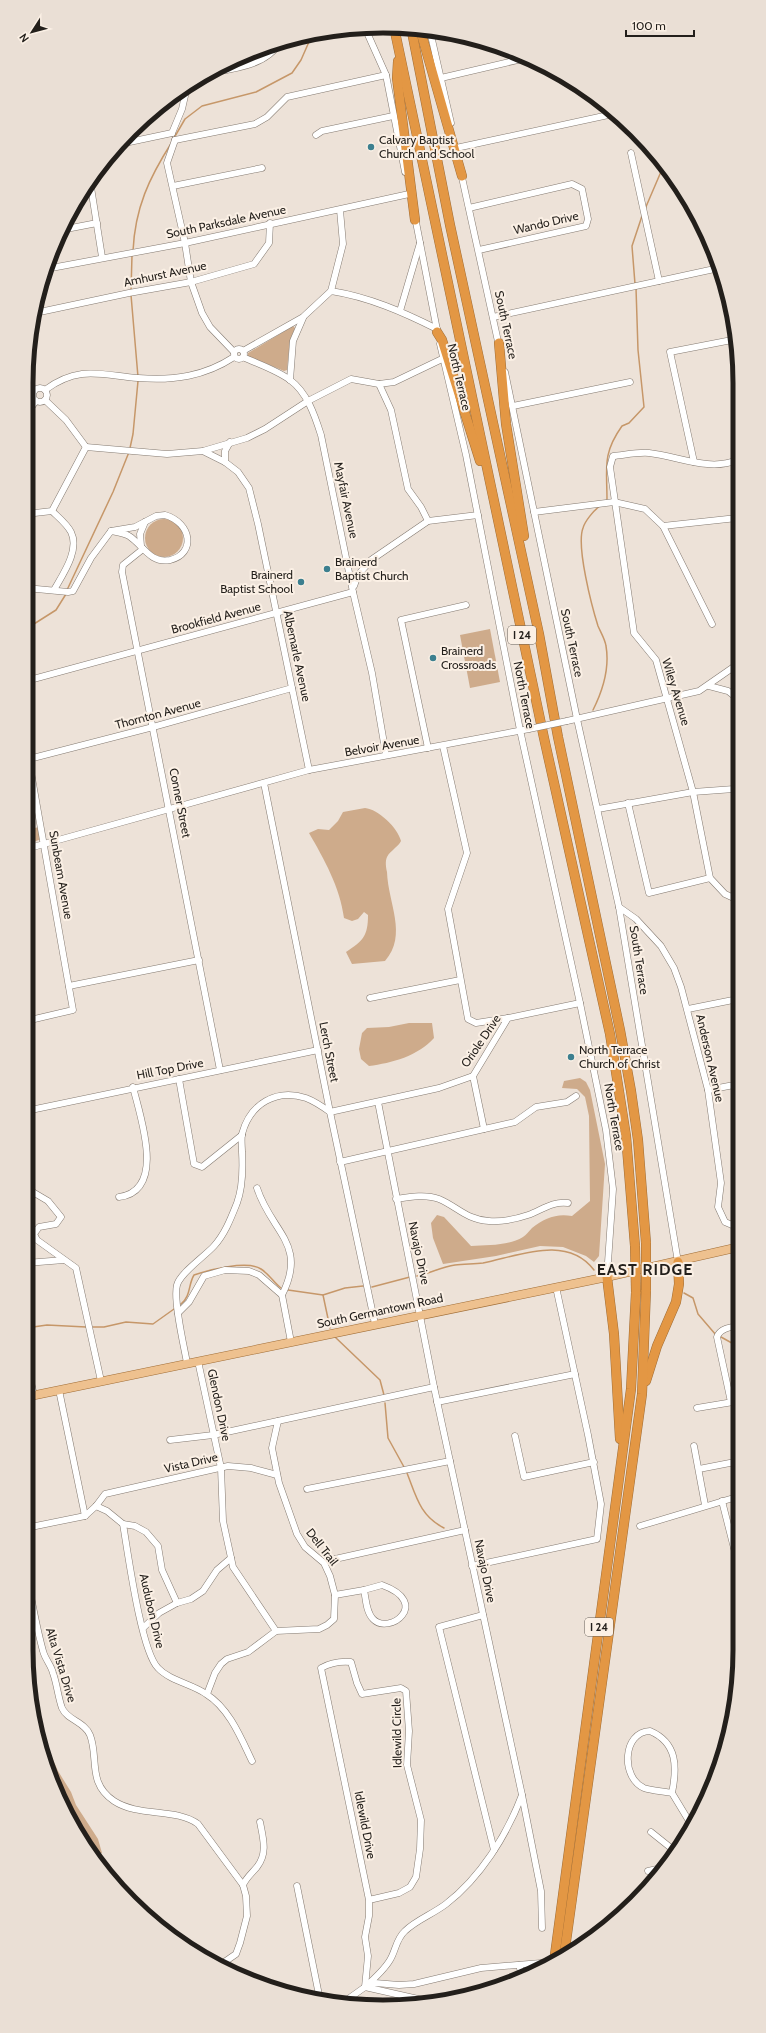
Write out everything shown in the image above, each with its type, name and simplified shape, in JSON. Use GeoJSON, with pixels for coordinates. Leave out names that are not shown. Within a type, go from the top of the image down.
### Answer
{"type":"FeatureCollection","features":[{"type":"Feature","properties":{"kind":"highway","name":"I 24"},"geometry":{"type":"LineString","coordinates":[[395,34],[497,516],[610,1034],[626,1136],[635,1246],[636,1292],[630,1389],[554,1955]]}},
{"type":"Feature","properties":{"kind":"highway","name":"I 24"},"geometry":{"type":"LineString","coordinates":[[412,35],[449,218],[539,634],[558,737],[631,1090],[643,1195],[646,1244],[646,1290],[642,1394],[565,1949]]}},
{"type":"Feature","properties":{"kind":"highway"},"geometry":{"type":"LineString","coordinates":[[422,35],[462,176]]}},
{"type":"Feature","properties":{"kind":"highway"},"geometry":{"type":"LineString","coordinates":[[399,50],[397,78],[416,220]]}},
{"type":"Feature","properties":{"kind":"highway"},"geometry":{"type":"LineString","coordinates":[[437,331],[442,340],[497,516]]}},
{"type":"Feature","properties":{"kind":"highway"},"geometry":{"type":"LineString","coordinates":[[499,344],[506,424],[539,634]]}},
{"type":"Feature","properties":{"kind":"highway"},"geometry":{"type":"LineString","coordinates":[[642,1394],[657,1346],[676,1302],[679,1284],[678,1262]]}},
{"type":"Feature","properties":{"kind":"highway"},"geometry":{"type":"LineString","coordinates":[[607,1276],[614,1334],[621,1461]]}},
{"type":"Feature","properties":{"kind":"main road","name":"South Germantown Road"},"geometry":{"type":"LineString","coordinates":[[33,1395],[678,1262],[733,1248]]}},
{"type":"Feature","properties":{"kind":"street","name":"North Terrace"},"geometry":{"type":"LineString","coordinates":[[368,34],[386,75],[409,194],[421,242],[442,359],[466,455],[520,730],[580,1002],[612,1170],[613,1189],[607,1276]]}},
{"type":"Feature","properties":{"kind":"street","name":"South Terrace"},"geometry":{"type":"LineString","coordinates":[[431,36],[513,406],[577,719],[619,907],[678,1262]]}},
{"type":"Feature","properties":{"kind":"street"},"geometry":{"type":"LineString","coordinates":[[228,69],[247,65],[270,56],[274,51]]}},
{"type":"Feature","properties":{"kind":"street"},"geometry":{"type":"LineString","coordinates":[[441,78],[517,60]]}},
{"type":"Feature","properties":{"kind":"street"},"geometry":{"type":"LineString","coordinates":[[175,140],[255,124],[267,117],[287,97],[386,75]]}},
{"type":"Feature","properties":{"kind":"street"},"geometry":{"type":"LineString","coordinates":[[185,95],[182,109],[172,133],[175,140],[167,163],[185,243],[191,282],[202,313],[210,327],[234,354]]}},
{"type":"Feature","properties":{"kind":"street"},"geometry":{"type":"LineString","coordinates":[[456,148],[608,115]]}},
{"type":"Feature","properties":{"kind":"street"},"geometry":{"type":"LineString","coordinates":[[316,135],[322,132],[394,116]]}},
{"type":"Feature","properties":{"kind":"street"},"geometry":{"type":"LineString","coordinates":[[130,142],[172,133]]}},
{"type":"Feature","properties":{"kind":"street"},"geometry":{"type":"LineString","coordinates":[[631,153],[659,281]]}},
{"type":"Feature","properties":{"kind":"street"},"geometry":{"type":"LineString","coordinates":[[173,186],[262,168]]}},
{"type":"Feature","properties":{"kind":"street","name":"Wando Drive"},"geometry":{"type":"LineString","coordinates":[[469,208],[572,184],[582,189],[588,219],[586,226],[479,250]]}},
{"type":"Feature","properties":{"kind":"street"},"geometry":{"type":"LineString","coordinates":[[91,190],[102,257]]}},
{"type":"Feature","properties":{"kind":"street","name":"South Parksdale Avenue"},"geometry":{"type":"LineString","coordinates":[[53,268],[102,257],[185,243],[409,194]]}},
{"type":"Feature","properties":{"kind":"street"},"geometry":{"type":"LineString","coordinates":[[45,390],[54,383],[71,375],[84,373],[96,372],[138,378],[187,377],[218,367],[238,349],[243,354],[303,317],[331,291],[343,244],[340,210]]}},
{"type":"Feature","properties":{"kind":"street"},"geometry":{"type":"LineString","coordinates":[[69,228],[97,223]]}},
{"type":"Feature","properties":{"kind":"street","name":"Amhurst Avenue"},"geometry":{"type":"LineString","coordinates":[[41,312],[132,292],[191,282],[254,264],[269,243],[270,224]]}},
{"type":"Feature","properties":{"kind":"street"},"geometry":{"type":"LineString","coordinates":[[400,311],[421,242]]}},
{"type":"Feature","properties":{"kind":"street"},"geometry":{"type":"LineString","coordinates":[[493,317],[714,269]]}},
{"type":"Feature","properties":{"kind":"street"},"geometry":{"type":"LineString","coordinates":[[331,291],[351,294],[400,311],[437,331]]}},
{"type":"Feature","properties":{"kind":"street"},"geometry":{"type":"LineString","coordinates":[[290,380],[293,341],[303,317]]}},
{"type":"Feature","properties":{"kind":"street"},"geometry":{"type":"LineString","coordinates":[[730,340],[670,352],[694,462],[728,464],[733,462]]}},
{"type":"Feature","properties":{"kind":"street","name":"Mayfair Avenue"},"geometry":{"type":"LineString","coordinates":[[243,354],[290,380],[308,401],[316,417],[353,592],[372,673],[386,755]]}},
{"type":"Feature","properties":{"kind":"street"},"geometry":{"type":"LineString","coordinates":[[45,400],[66,420],[86,447],[167,454],[203,451],[247,438],[265,429],[308,401],[351,379],[379,384],[394,382],[410,376],[442,359]]}},
{"type":"Feature","properties":{"kind":"street"},"geometry":{"type":"LineString","coordinates":[[513,406],[630,382]]}},
{"type":"Feature","properties":{"kind":"street"},"geometry":{"type":"LineString","coordinates":[[379,384],[391,410],[408,490],[422,507],[428,521]]}},
{"type":"Feature","properties":{"kind":"street"},"geometry":{"type":"LineString","coordinates":[[36,401],[33,395],[34,391],[39,388],[45,390]]}},
{"type":"Feature","properties":{"kind":"street"},"geometry":{"type":"LineString","coordinates":[[45,390],[47,394],[45,400]]}},
{"type":"Feature","properties":{"kind":"street"},"geometry":{"type":"LineString","coordinates":[[36,401],[41,402],[45,400]]}},
{"type":"Feature","properties":{"kind":"street"},"geometry":{"type":"LineString","coordinates":[[33,405],[36,401]]}},
{"type":"Feature","properties":{"kind":"street"},"geometry":{"type":"LineString","coordinates":[[226,462],[225,451],[230,442]]}},
{"type":"Feature","properties":{"kind":"street"},"geometry":{"type":"LineString","coordinates":[[52,511],[86,447]]}},
{"type":"Feature","properties":{"kind":"street","name":"Albemarle Avenue"},"geometry":{"type":"LineString","coordinates":[[203,451],[226,462],[238,472],[249,488],[309,770]]}},
{"type":"Feature","properties":{"kind":"street","name":"Wiley Avenue"},"geometry":{"type":"LineString","coordinates":[[694,462],[648,453],[613,456],[610,466],[634,633],[656,660],[668,698],[693,792],[710,878]]}},
{"type":"Feature","properties":{"kind":"street"},"geometry":{"type":"LineString","coordinates":[[534,512],[614,502],[644,509],[663,526],[712,624]]}},
{"type":"Feature","properties":{"kind":"street"},"geometry":{"type":"LineString","coordinates":[[33,513],[52,511]]}},
{"type":"Feature","properties":{"kind":"street"},"geometry":{"type":"LineString","coordinates":[[52,511],[71,532],[73,541],[73,549],[67,567],[54,590]]}},
{"type":"Feature","properties":{"kind":"street"},"geometry":{"type":"LineString","coordinates":[[33,588],[66,592],[73,591],[91,558],[111,531],[135,528],[156,516],[165,515],[175,517],[184,526],[188,535],[187,545],[182,552],[170,560],[154,559],[128,534],[111,531]]}},
{"type":"Feature","properties":{"kind":"street"},"geometry":{"type":"LineString","coordinates":[[353,592],[355,581],[371,560],[428,521],[478,515]]}},
{"type":"Feature","properties":{"kind":"street"},"geometry":{"type":"LineString","coordinates":[[663,526],[733,518]]}},
{"type":"Feature","properties":{"kind":"street"},"geometry":{"type":"LineString","coordinates":[[142,548],[140,534],[146,521]]}},
{"type":"Feature","properties":{"kind":"street","name":"Conner Street"},"geometry":{"type":"LineString","coordinates":[[142,548],[123,564],[122,568],[220,1070]]}},
{"type":"Feature","properties":{"kind":"street","name":"Brookfield Avenue"},"geometry":{"type":"LineString","coordinates":[[33,679],[353,592]]}},
{"type":"Feature","properties":{"kind":"street"},"geometry":{"type":"LineString","coordinates":[[428,748],[401,620],[466,605]]}},
{"type":"Feature","properties":{"kind":"street","name":"Belvoir Avenue"},"geometry":{"type":"LineString","coordinates":[[33,847],[309,770],[528,729],[699,692],[733,668]]}},
{"type":"Feature","properties":{"kind":"street"},"geometry":{"type":"LineString","coordinates":[[709,686],[728,691],[733,695]]}},
{"type":"Feature","properties":{"kind":"street","name":"Thornton Avenue"},"geometry":{"type":"LineString","coordinates":[[33,758],[153,727],[292,688]]}},
{"type":"Feature","properties":{"kind":"street"},"geometry":{"type":"LineString","coordinates":[[443,746],[467,853],[448,908],[468,1019],[471,1022],[508,1018]]}},
{"type":"Feature","properties":{"kind":"street","name":"Sunbeam Avenue"},"geometry":{"type":"LineString","coordinates":[[33,780],[74,1010],[33,1019]]}},
{"type":"Feature","properties":{"kind":"street","name":"Lerch Street"},"geometry":{"type":"LineString","coordinates":[[264,783],[340,1162],[375,1324]]}},
{"type":"Feature","properties":{"kind":"street"},"geometry":{"type":"LineString","coordinates":[[598,809],[693,792],[733,789]]}},
{"type":"Feature","properties":{"kind":"street"},"geometry":{"type":"LineString","coordinates":[[628,803],[650,893],[710,878],[725,894],[733,898]]}},
{"type":"Feature","properties":{"kind":"street","name":"Anderson Avenue"},"geometry":{"type":"LineString","coordinates":[[619,907],[636,919],[661,946],[674,968],[688,1009],[708,1090],[721,1183],[718,1207],[725,1222],[733,1225]]}},
{"type":"Feature","properties":{"kind":"street"},"geometry":{"type":"LineString","coordinates":[[69,986],[199,960]]}},
{"type":"Feature","properties":{"kind":"street"},"geometry":{"type":"LineString","coordinates":[[370,998],[460,980]]}},
{"type":"Feature","properties":{"kind":"street"},"geometry":{"type":"LineString","coordinates":[[688,1009],[733,1000]]}},
{"type":"Feature","properties":{"kind":"street","name":"Oriole Drive"},"geometry":{"type":"LineString","coordinates":[[330,1112],[439,1088],[473,1076],[508,1018],[580,1002]]}},
{"type":"Feature","properties":{"kind":"street","name":"Hill Top Drive"},"geometry":{"type":"LineString","coordinates":[[33,1109],[133,1087],[318,1050]]}},
{"type":"Feature","properties":{"kind":"street"},"geometry":{"type":"LineString","coordinates":[[473,1076],[484,1129]]}},
{"type":"Feature","properties":{"kind":"street"},"geometry":{"type":"LineString","coordinates":[[179,1079],[194,1164],[202,1167],[242,1135]]}},
{"type":"Feature","properties":{"kind":"street"},"geometry":{"type":"LineString","coordinates":[[708,1090],[733,1085]]}},
{"type":"Feature","properties":{"kind":"street"},"geometry":{"type":"LineString","coordinates":[[119,1197],[130,1196],[138,1187],[147,1166],[148,1150],[133,1087]]}},
{"type":"Feature","properties":{"kind":"street"},"geometry":{"type":"LineString","coordinates":[[187,1363],[178,1313],[176,1285],[179,1280],[215,1245],[227,1227],[238,1201],[244,1173],[242,1135],[253,1110],[262,1102],[273,1096],[291,1094],[308,1098],[330,1112]]}},
{"type":"Feature","properties":{"kind":"street"},"geometry":{"type":"LineString","coordinates":[[340,1162],[514,1122],[536,1107],[567,1102],[576,1096]]}},
{"type":"Feature","properties":{"kind":"street","name":"Navajo Drive"},"geometry":{"type":"LineString","coordinates":[[378,1102],[396,1199],[416,1289],[437,1402],[522,1795],[541,1891],[542,1928]]}},
{"type":"Feature","properties":{"kind":"street"},"geometry":{"type":"LineString","coordinates":[[257,1188],[260,1199],[290,1249],[291,1274],[282,1295],[291,1342]]}},
{"type":"Feature","properties":{"kind":"street"},"geometry":{"type":"LineString","coordinates":[[33,1192],[48,1201],[61,1217],[56,1224],[38,1227],[34,1234],[37,1240],[76,1268],[101,1381]]}},
{"type":"Feature","properties":{"kind":"street"},"geometry":{"type":"LineString","coordinates":[[396,1199],[416,1196],[438,1199],[473,1219],[490,1221],[528,1215],[549,1204],[568,1203]]}},
{"type":"Feature","properties":{"kind":"street"},"geometry":{"type":"LineString","coordinates":[[33,1262],[64,1260]]}},
{"type":"Feature","properties":{"kind":"street"},"geometry":{"type":"LineString","coordinates":[[178,1313],[189,1302],[204,1276],[225,1270],[249,1270],[259,1275],[282,1295]]}},
{"type":"Feature","properties":{"kind":"street"},"geometry":{"type":"LineString","coordinates":[[472,1566],[597,1539],[600,1504],[594,1462],[556,1287]]}},
{"type":"Feature","properties":{"kind":"street"},"geometry":{"type":"LineString","coordinates":[[698,1408],[731,1402],[717,1337],[718,1333],[725,1328],[733,1327]]}},
{"type":"Feature","properties":{"kind":"street","name":"Glendon Drive"},"geometry":{"type":"LineString","coordinates":[[198,1361],[221,1468],[223,1521],[233,1567],[276,1631]]}},
{"type":"Feature","properties":{"kind":"street"},"geometry":{"type":"LineString","coordinates":[[437,1402],[575,1374]]}},
{"type":"Feature","properties":{"kind":"street"},"geometry":{"type":"LineString","coordinates":[[170,1440],[213,1435],[434,1387]]}},
{"type":"Feature","properties":{"kind":"street"},"geometry":{"type":"LineString","coordinates":[[33,1527],[85,1516],[59,1390]]}},
{"type":"Feature","properties":{"kind":"street"},"geometry":{"type":"LineString","coordinates":[[277,1475],[272,1448],[278,1421]]}},
{"type":"Feature","properties":{"kind":"street"},"geometry":{"type":"LineString","coordinates":[[515,1436],[524,1477],[594,1462]]}},
{"type":"Feature","properties":{"kind":"street"},"geometry":{"type":"LineString","coordinates":[[694,1446],[705,1505]]}},
{"type":"Feature","properties":{"kind":"street"},"geometry":{"type":"LineString","coordinates":[[307,1489],[450,1461]]}},
{"type":"Feature","properties":{"kind":"street"},"geometry":{"type":"LineString","coordinates":[[699,1469],[733,1462]]}},
{"type":"Feature","properties":{"kind":"street","name":"Vista Drive"},"geometry":{"type":"LineString","coordinates":[[85,1516],[96,1506],[105,1494],[228,1466],[251,1468],[277,1475]]}},
{"type":"Feature","properties":{"kind":"street","name":"Dell Trail"},"geometry":{"type":"LineString","coordinates":[[276,1631],[319,1630],[327,1626],[334,1619],[335,1595],[330,1576],[324,1563],[306,1547],[297,1534],[277,1475]]}},
{"type":"Feature","properties":{"kind":"street"},"geometry":{"type":"LineString","coordinates":[[640,1526],[705,1505],[733,1498]]}},
{"type":"Feature","properties":{"kind":"street"},"geometry":{"type":"LineString","coordinates":[[722,1501],[733,1544]]}},
{"type":"Feature","properties":{"kind":"street"},"geometry":{"type":"LineString","coordinates":[[96,1506],[107,1511],[123,1524],[135,1526],[146,1532],[158,1546],[162,1570],[177,1603]]}},
{"type":"Feature","properties":{"kind":"street","name":"Audubon Drive"},"geometry":{"type":"LineString","coordinates":[[123,1524],[138,1607],[149,1652],[158,1668],[207,1694],[233,1723],[252,1761]]}},
{"type":"Feature","properties":{"kind":"street"},"geometry":{"type":"LineString","coordinates":[[335,1559],[465,1530]]}},
{"type":"Feature","properties":{"kind":"street"},"geometry":{"type":"LineString","coordinates":[[143,1628],[159,1613],[177,1603],[191,1599],[203,1591],[217,1570],[231,1558]]}},
{"type":"Feature","properties":{"kind":"street"},"geometry":{"type":"LineString","coordinates":[[335,1595],[382,1585],[393,1589],[405,1600],[407,1608],[403,1615],[388,1624],[380,1624],[374,1620],[369,1613],[364,1590]]}},
{"type":"Feature","properties":{"kind":"street","name":"Alta Vista Drive"},"geometry":{"type":"LineString","coordinates":[[33,1606],[43,1651],[53,1671],[62,1707],[65,1713],[88,1731],[91,1737],[94,1770],[101,1786],[114,1801],[122,1804],[142,1811],[184,1817],[193,1820],[198,1824],[243,1885],[247,1905],[240,1943],[236,1954],[224,1962]]}},
{"type":"Feature","properties":{"kind":"street"},"geometry":{"type":"LineString","coordinates":[[483,1615],[439,1627],[494,1850]]}},
{"type":"Feature","properties":{"kind":"street"},"geometry":{"type":"LineString","coordinates":[[207,1694],[210,1683],[221,1664],[227,1658],[248,1652],[276,1631]]}},
{"type":"Feature","properties":{"kind":"street","name":"Idlewild Circle"},"geometry":{"type":"LineString","coordinates":[[320,1668],[328,1664],[351,1662],[362,1694],[401,1688],[406,1691],[408,1696],[409,1731],[406,1765],[421,1820],[420,1849],[416,1877],[410,1887],[399,1893],[369,1900]]}},
{"type":"Feature","properties":{"kind":"street","name":"Idlewild Drive"},"geometry":{"type":"LineString","coordinates":[[320,1668],[369,1900],[369,1916],[365,1938],[368,1956],[365,1987]]}},
{"type":"Feature","properties":{"kind":"street"},"geometry":{"type":"LineString","coordinates":[[672,1793],[644,1788],[632,1776],[628,1763],[630,1744],[634,1737],[642,1732],[650,1732],[665,1739],[672,1752],[676,1763],[672,1793],[689,1820]]}},
{"type":"Feature","properties":{"kind":"street"},"geometry":{"type":"LineString","coordinates":[[349,1998],[365,1987],[390,1960],[398,1939],[406,1929],[445,1905],[457,1895],[494,1850],[516,1811],[522,1795]]}},
{"type":"Feature","properties":{"kind":"street"},"geometry":{"type":"LineString","coordinates":[[243,1885],[261,1862],[264,1853],[265,1846],[260,1822]]}},
{"type":"Feature","properties":{"kind":"street"},"geometry":{"type":"LineString","coordinates":[[651,1832],[671,1848]]}},
{"type":"Feature","properties":{"kind":"street"},"geometry":{"type":"LineString","coordinates":[[648,1871],[656,1869]]}},
{"type":"Feature","properties":{"kind":"street"},"geometry":{"type":"LineString","coordinates":[[297,1886],[319,1994]]}},
{"type":"Feature","properties":{"kind":"street"},"geometry":{"type":"LineString","coordinates":[[365,1987],[375,1983],[382,1985],[414,1984],[481,1968],[539,1963]]}},
{"type":"Feature","properties":{"kind":"street"},"geometry":{"type":"LineString","coordinates":[[519,1965],[521,1971]]}},
{"type":"Feature","properties":{"kind":"street"},"geometry":{"type":"LineString","coordinates":[[365,1987],[415,1998]]}},
{"type":"Feature","properties":{"kind":"shaded area"},"geometry":{"type":"Polygon","coordinates":[[[293,326],[295,328],[290,340],[287,370],[284,371],[248,356],[248,353],[293,326]]]}},
{"type":"Feature","properties":{"kind":"shaded area"},"geometry":{"type":"Polygon","coordinates":[[[160,519],[168,519],[178,524],[182,531],[182,545],[178,552],[168,557],[160,557],[150,552],[148,549],[145,542],[145,534],[150,524],[153,522],[160,519]]]}},
{"type":"Feature","properties":{"kind":"shaded area"},"geometry":{"type":"Polygon","coordinates":[[[490,629],[500,682],[470,688],[460,635],[490,629]]]}},
{"type":"Feature","properties":{"kind":"shaded area"},"geometry":{"type":"Polygon","coordinates":[[[365,808],[376,812],[387,820],[396,830],[401,841],[386,859],[388,884],[396,930],[392,951],[385,961],[352,964],[346,952],[357,945],[366,933],[368,915],[364,912],[358,919],[352,921],[344,918],[335,884],[326,863],[309,833],[318,829],[329,830],[338,821],[343,812],[365,808]]]}},
{"type":"Feature","properties":{"kind":"shaded area"},"geometry":{"type":"Polygon","coordinates":[[[39,827],[41,839],[33,842],[33,828],[39,827]]]}},
{"type":"Feature","properties":{"kind":"shaded area"},"geometry":{"type":"Polygon","coordinates":[[[409,1023],[432,1023],[434,1038],[420,1050],[395,1061],[369,1066],[361,1059],[359,1049],[362,1033],[367,1028],[389,1027],[409,1023]]]}},
{"type":"Feature","properties":{"kind":"shaded area"},"geometry":{"type":"Polygon","coordinates":[[[580,1078],[586,1082],[590,1090],[605,1164],[599,1256],[594,1262],[586,1256],[563,1247],[540,1246],[496,1256],[443,1264],[433,1238],[431,1223],[437,1215],[444,1217],[471,1246],[498,1244],[511,1242],[523,1237],[537,1224],[551,1217],[561,1215],[572,1216],[590,1201],[589,1116],[585,1097],[577,1089],[562,1088],[564,1081],[580,1078]]]}},
{"type":"Feature","properties":{"kind":"shaded area"},"geometry":{"type":"Polygon","coordinates":[[[45,1741],[58,1771],[71,1792],[76,1805],[98,1839],[102,1853],[99,1854],[69,1805],[45,1741]]]}},
{"type":"Feature","properties":{"kind":"waterway"},"geometry":{"type":"LineString","coordinates":[[174,138],[185,119],[202,106],[256,92],[292,73],[301,60],[309,41]]}},
{"type":"Feature","properties":{"kind":"waterway"},"geometry":{"type":"LineString","coordinates":[[133,251],[134,235],[140,207],[156,168],[172,142]]}},
{"type":"Feature","properties":{"kind":"waterway"},"geometry":{"type":"LineString","coordinates":[[645,209],[661,171]]}},
{"type":"Feature","properties":{"kind":"waterway"},"geometry":{"type":"LineString","coordinates":[[635,284],[632,246],[642,216]]}},
{"type":"Feature","properties":{"kind":"waterway"},"geometry":{"type":"LineString","coordinates":[[131,291],[132,255]]}},
{"type":"Feature","properties":{"kind":"waterway"},"geometry":{"type":"LineString","coordinates":[[607,500],[606,470],[608,453],[611,445],[622,426],[629,423],[644,407],[638,350],[636,288]]}},
{"type":"Feature","properties":{"kind":"waterway"},"geometry":{"type":"LineString","coordinates":[[131,295],[138,377]]}},
{"type":"Feature","properties":{"kind":"waterway"},"geometry":{"type":"LineString","coordinates":[[130,448],[133,434],[138,381]]}},
{"type":"Feature","properties":{"kind":"waterway"},"geometry":{"type":"LineString","coordinates":[[67,590],[113,492],[129,452]]}},
{"type":"Feature","properties":{"kind":"waterway"},"geometry":{"type":"LineString","coordinates":[[593,710],[605,679],[607,655],[604,638],[598,626],[592,605],[583,562],[581,537],[586,522],[600,506]]}},
{"type":"Feature","properties":{"kind":"waterway"},"geometry":{"type":"LineString","coordinates":[[33,625],[56,610],[66,594]]}},
{"type":"Feature","properties":{"kind":"waterway"},"geometry":{"type":"LineString","coordinates":[[417,1276],[450,1266],[483,1263],[542,1250],[556,1250],[570,1253],[583,1259],[594,1270]]}},
{"type":"Feature","properties":{"kind":"waterway"},"geometry":{"type":"LineString","coordinates":[[181,1304],[188,1294],[194,1275],[228,1267],[247,1265],[255,1266],[264,1271],[281,1288]]}},
{"type":"Feature","properties":{"kind":"waterway"},"geometry":{"type":"LineString","coordinates":[[372,1287],[410,1277]]}},
{"type":"Feature","properties":{"kind":"waterway"},"geometry":{"type":"LineString","coordinates":[[288,1290],[323,1295],[345,1288],[363,1286]]}},
{"type":"Feature","properties":{"kind":"waterway"},"geometry":{"type":"LineString","coordinates":[[684,1293],[693,1298],[698,1314],[716,1335]]}},
{"type":"Feature","properties":{"kind":"waterway"},"geometry":{"type":"LineString","coordinates":[[323,1295],[330,1328]]}},
{"type":"Feature","properties":{"kind":"waterway"},"geometry":{"type":"LineString","coordinates":[[93,1327],[104,1327],[126,1322],[153,1324],[174,1309]]}},
{"type":"Feature","properties":{"kind":"waterway"},"geometry":{"type":"LineString","coordinates":[[33,1327],[47,1325],[86,1327]]}},
{"type":"Feature","properties":{"kind":"waterway"},"geometry":{"type":"LineString","coordinates":[[335,1337],[380,1380],[384,1395]]}},
{"type":"Feature","properties":{"kind":"waterway"},"geometry":{"type":"LineString","coordinates":[[721,1337],[733,1344]]}},
{"type":"Feature","properties":{"kind":"waterway"},"geometry":{"type":"LineString","coordinates":[[385,1403],[388,1438],[404,1467]]}},
{"type":"Feature","properties":{"kind":"waterway"},"geometry":{"type":"LineString","coordinates":[[407,1473],[416,1497],[424,1511],[429,1518],[444,1528]]}},
{"type":"Feature","properties":{"kind":"place","name":"Calvary Baptist Church and School"},"geometry":{"type":"Point","coordinates":[371,147]}},
{"type":"Feature","properties":{"kind":"place","name":"Brainerd Baptist Church"},"geometry":{"type":"Point","coordinates":[327,569]}},
{"type":"Feature","properties":{"kind":"place","name":"Brainerd Baptist School"},"geometry":{"type":"Point","coordinates":[301,582]}},
{"type":"Feature","properties":{"kind":"place","name":"Brainerd Crossroads"},"geometry":{"type":"Point","coordinates":[433,658]}},
{"type":"Feature","properties":{"kind":"place","name":"North Terrace Church of Christ"},"geometry":{"type":"Point","coordinates":[571,1057]}},
{"type":"Feature","properties":{"kind":"district","name":"EAST RIDGE"},"geometry":{"type":"Point","coordinates":[645,1269]}}]}
